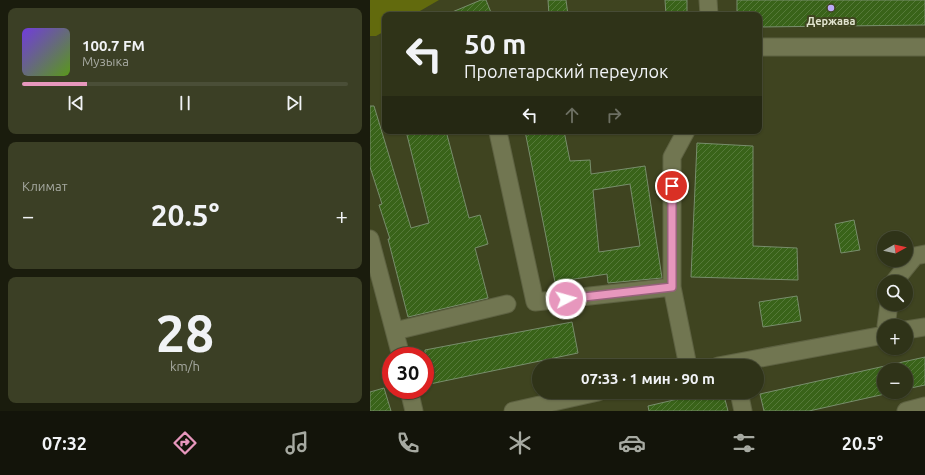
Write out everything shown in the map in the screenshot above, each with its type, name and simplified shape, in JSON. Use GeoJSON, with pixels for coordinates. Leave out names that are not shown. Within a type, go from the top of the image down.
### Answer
{"type":"FeatureCollection","features":[{"type":"Feature","properties":{"kind":"street"},"geometry":{"type":"LineString","coordinates":[[708,0],[709,12]]}},
{"type":"Feature","properties":{"kind":"street"},"geometry":{"type":"LineString","coordinates":[[762,47],[925,47]]}},
{"type":"Feature","properties":{"kind":"street"},"geometry":{"type":"LineString","coordinates":[[498,134],[535,302],[672,287]]}},
{"type":"Feature","properties":{"kind":"street"},"geometry":{"type":"LineString","coordinates":[[684,134],[672,157],[672,287],[687,359]]}},
{"type":"Feature","properties":{"kind":"street"},"geometry":{"type":"LineString","coordinates":[[370,240],[399,347]]}},
{"type":"Feature","properties":{"kind":"street"},"geometry":{"type":"LineString","coordinates":[[900,275],[915,256],[925,254]]}},
{"type":"Feature","properties":{"kind":"street"},"geometry":{"type":"LineString","coordinates":[[395,331],[507,304]]}},
{"type":"Feature","properties":{"kind":"street"},"geometry":{"type":"LineString","coordinates":[[913,329],[925,327]]}},
{"type":"Feature","properties":{"kind":"street"},"geometry":{"type":"LineString","coordinates":[[759,359],[877,336]]}},
{"type":"Feature","properties":{"kind":"street"},"geometry":{"type":"LineString","coordinates":[[411,399],[414,411]]}},
{"type":"Feature","properties":{"kind":"street"},"geometry":{"type":"LineString","coordinates":[[513,411],[567,399]]}},
{"type":"Feature","properties":{"kind":"street"},"geometry":{"type":"LineString","coordinates":[[740,399],[743,411]]}},
{"type":"Feature","properties":{"kind":"street"},"geometry":{"type":"LineString","coordinates":[[906,411],[925,406]]}},
{"type":"Feature","properties":{"kind":"green space"},"geometry":{"type":"Polygon","coordinates":[[[370,0],[439,0],[418,12],[382,12],[382,33],[376,36],[370,36],[370,0]]]}},
{"type":"Feature","properties":{"kind":"building"},"geometry":{"type":"Polygon","coordinates":[[[481,0],[486,0],[491,12],[452,12],[481,0]]]}},
{"type":"Feature","properties":{"kind":"building"},"geometry":{"type":"Polygon","coordinates":[[[548,0],[566,0],[568,12],[549,12],[548,0]]]}},
{"type":"Feature","properties":{"kind":"building"},"geometry":{"type":"Polygon","coordinates":[[[665,0],[687,0],[687,12],[666,12],[665,0]]]}},
{"type":"Feature","properties":{"kind":"building","name":"Держава"},"geometry":{"type":"Polygon","coordinates":[[[737,0],[925,0],[925,25],[762,27],[762,12],[737,12],[737,0]]]}},
{"type":"Feature","properties":{"kind":"building"},"geometry":{"type":"Polygon","coordinates":[[[370,106],[374,106],[411,228],[429,223],[407,134],[447,134],[469,218],[480,215],[488,244],[475,248],[488,298],[408,317],[388,239],[390,239],[379,205],[382,204],[370,167],[370,106]]]}},
{"type":"Feature","properties":{"kind":"building"},"geometry":{"type":"Polygon","coordinates":[[[526,134],[565,134],[570,161],[590,160],[591,174],[645,166],[662,278],[608,283],[607,274],[555,282],[526,134]],[[630,184],[593,190],[599,252],[640,246],[630,184]]]}},
{"type":"Feature","properties":{"kind":"building"},"geometry":{"type":"Polygon","coordinates":[[[697,143],[753,146],[753,246],[797,248],[798,280],[691,277],[697,143]]]}},
{"type":"Feature","properties":{"kind":"building"},"geometry":{"type":"Polygon","coordinates":[[[854,220],[860,250],[841,253],[835,224],[854,220]]]}},
{"type":"Feature","properties":{"kind":"building"},"geometry":{"type":"Polygon","coordinates":[[[797,296],[801,321],[763,327],[759,302],[797,296]]]}},
{"type":"Feature","properties":{"kind":"building"},"geometry":{"type":"Polygon","coordinates":[[[572,322],[578,353],[549,359],[532,359],[532,363],[434,383],[434,348],[572,322]]]}},
{"type":"Feature","properties":{"kind":"building"},"geometry":{"type":"Polygon","coordinates":[[[925,357],[925,385],[913,388],[913,363],[898,363],[925,357]]]}},
{"type":"Feature","properties":{"kind":"building"},"geometry":{"type":"Polygon","coordinates":[[[877,368],[877,396],[809,411],[764,411],[761,399],[764,399],[764,393],[877,368]]]}},
{"type":"Feature","properties":{"kind":"building"},"geometry":{"type":"Polygon","coordinates":[[[382,389],[382,399],[387,399],[391,411],[370,411],[370,392],[382,389]]]}},
{"type":"Feature","properties":{"kind":"building"},"geometry":{"type":"Polygon","coordinates":[[[678,399],[725,399],[728,411],[649,411],[648,406],[678,399]]]}},
{"type":"Feature","properties":{"kind":"place","name":"Держава"},"geometry":{"type":"Point","coordinates":[831,8]}},
{"type":"Feature","properties":{"kind":"route"},"geometry":{"type":"LineString","coordinates":[[566,299],[672,287],[672,186]]}}]}
